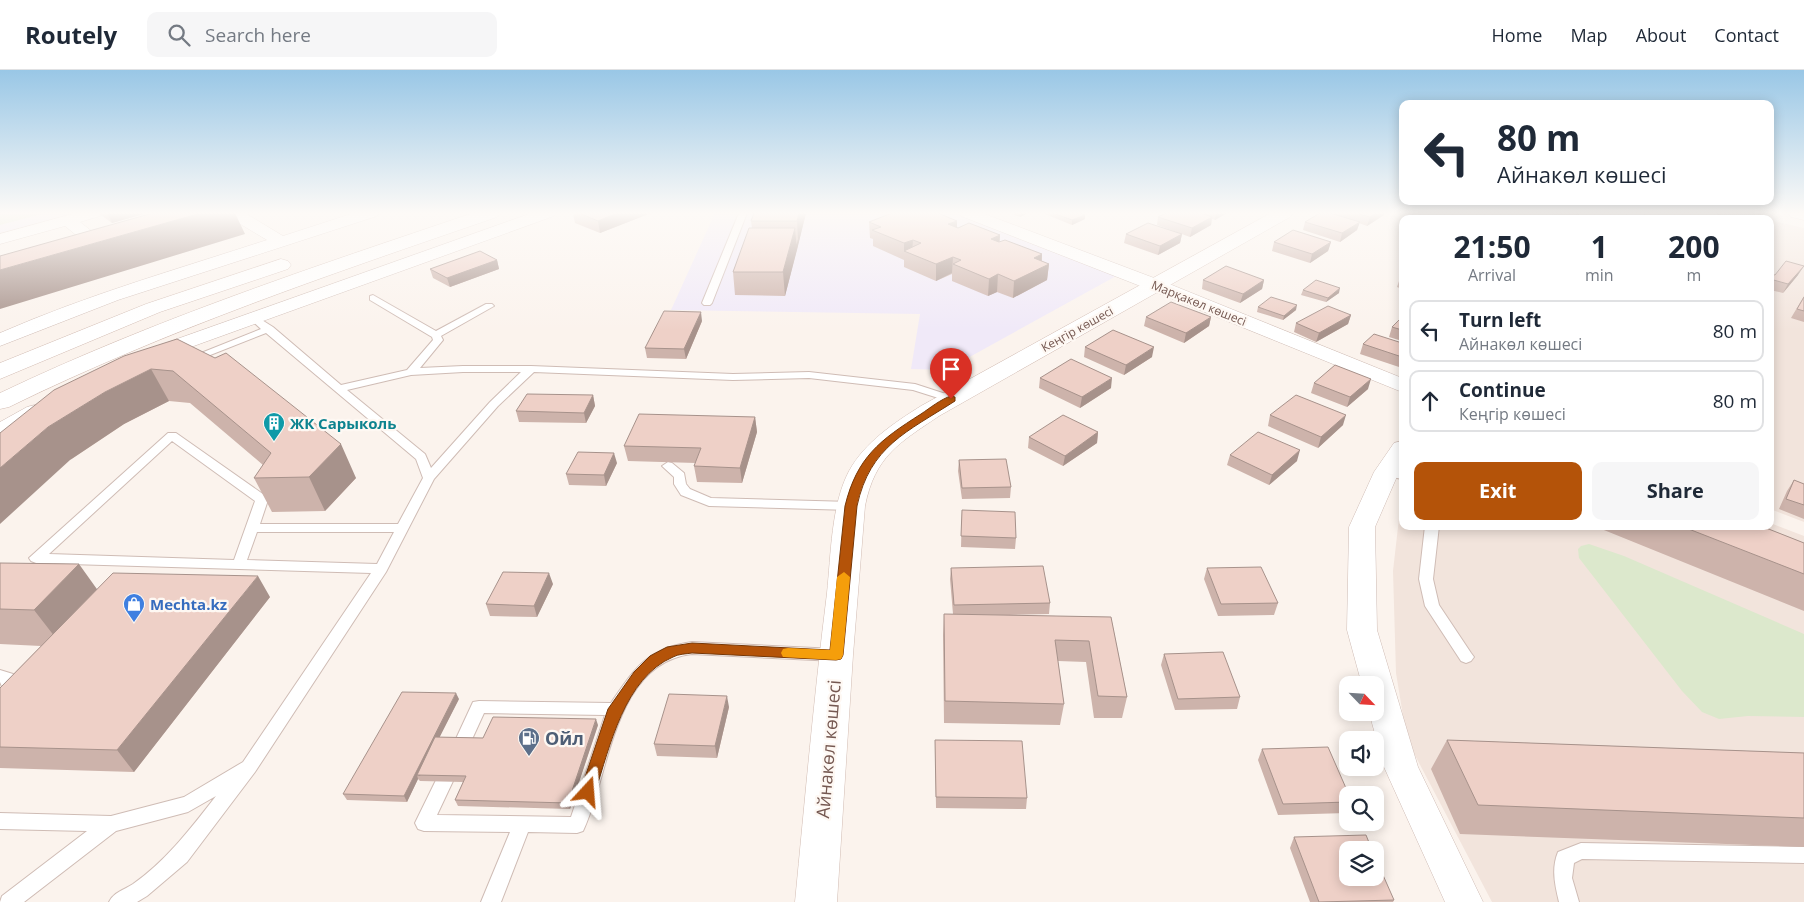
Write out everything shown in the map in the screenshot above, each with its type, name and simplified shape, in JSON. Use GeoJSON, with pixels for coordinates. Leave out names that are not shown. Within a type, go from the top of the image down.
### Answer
{"type":"FeatureCollection","features":[{"type":"Feature","properties":{"kind":"street"},"geometry":{"type":"LineString","coordinates":[[89,257],[107,252]]}},
{"type":"Feature","properties":{"kind":"street"},"geometry":{"type":"LineString","coordinates":[[0,333],[251,252]]}},
{"type":"Feature","properties":{"kind":"street"},"geometry":{"type":"LineString","coordinates":[[0,372],[154,308],[323,252]]}},
{"type":"Feature","properties":{"kind":"street"},"geometry":{"type":"LineString","coordinates":[[0,402],[115,347],[192,316],[378,252]]}},
{"type":"Feature","properties":{"kind":"street"},"geometry":{"type":"LineString","coordinates":[[132,365],[184,343],[261,324],[448,252]]}},
{"type":"Feature","properties":{"kind":"street","name":"Марқакөл көшесі"},"geometry":{"type":"LineString","coordinates":[[1068,252],[1155,285],[1399,385]]}},
{"type":"Feature","properties":{"kind":"street","name":"Кеңгір көшесі"},"geometry":{"type":"LineString","coordinates":[[875,453],[897,434],[951,399],[1214,252]]}},
{"type":"Feature","properties":{"kind":"street"},"geometry":{"type":"LineString","coordinates":[[0,340],[100,300]]}},
{"type":"Feature","properties":{"kind":"street"},"geometry":{"type":"LineString","coordinates":[[0,432],[48,405]]}},
{"type":"Feature","properties":{"kind":"street","name":"Айнакөл көшесі"},"geometry":{"type":"LineString","coordinates":[[816,902],[836,655],[851,506],[862,470],[875,453]]}},
{"type":"Feature","properties":{"kind":"street"},"geometry":{"type":"LineString","coordinates":[[1397,465],[1362,527],[1362,630],[1401,767],[1464,902]]}},
{"type":"Feature","properties":{"kind":"lane"},"geometry":{"type":"LineString","coordinates":[[706,303],[727,252]]}},
{"type":"Feature","properties":{"kind":"lane"},"geometry":{"type":"LineString","coordinates":[[373,298],[436,336],[438,340],[412,372]]}},
{"type":"Feature","properties":{"kind":"lane"},"geometry":{"type":"LineString","coordinates":[[436,336],[489,306]]}},
{"type":"Feature","properties":{"kind":"lane"},"geometry":{"type":"LineString","coordinates":[[177,365],[261,324],[421,457],[429,478]]}},
{"type":"Feature","properties":{"kind":"lane"},"geometry":{"type":"LineString","coordinates":[[339,389],[412,372],[462,369],[531,369],[733,377],[809,375],[915,387],[951,399]]}},
{"type":"Feature","properties":{"kind":"lane"},"geometry":{"type":"LineString","coordinates":[[119,902],[140,890],[180,856],[249,766],[382,569],[429,478],[494,404],[531,369]]}},
{"type":"Feature","properties":{"kind":"lane"},"geometry":{"type":"LineString","coordinates":[[239,564],[262,500],[172,435],[36,558],[382,569]]}},
{"type":"Feature","properties":{"kind":"lane"},"geometry":{"type":"LineString","coordinates":[[668,466],[680,476],[680,484],[685,492],[709,502],[851,506]]}},
{"type":"Feature","properties":{"kind":"lane"},"geometry":{"type":"LineString","coordinates":[[252,528],[403,528]]}},
{"type":"Feature","properties":{"kind":"lane"},"geometry":{"type":"LineString","coordinates":[[1432,530],[1426,579],[1432,606],[1466,657]]}},
{"type":"Feature","properties":{"kind":"lane"},"geometry":{"type":"LineString","coordinates":[[444,781],[424,823],[576,825],[615,709],[639,676],[654,660],[672,651],[692,648],[836,655]]}},
{"type":"Feature","properties":{"kind":"lane"},"geometry":{"type":"LineString","coordinates":[[0,676],[7,678],[12,689],[0,707]]}},
{"type":"Feature","properties":{"kind":"lane"},"geometry":{"type":"LineString","coordinates":[[462,743],[479,707],[615,709]]}},
{"type":"Feature","properties":{"kind":"lane"},"geometry":{"type":"LineString","coordinates":[[0,821],[111,824],[188,804],[249,766]]}},
{"type":"Feature","properties":{"kind":"lane"},"geometry":{"type":"LineString","coordinates":[[9,902],[111,824]]}},
{"type":"Feature","properties":{"kind":"lane"},"geometry":{"type":"LineString","coordinates":[[490,902],[522,824]]}},
{"type":"Feature","properties":{"kind":"lane"},"geometry":{"type":"LineString","coordinates":[[1569,902],[1563,878],[1565,858],[1581,851],[1804,855]]}},
{"type":"Feature","properties":{"kind":"shaded area"},"geometry":{"type":"Polygon","coordinates":[[[697,252],[1057,252],[1118,275],[946,370],[911,369],[920,314],[671,310],[697,252]]]}},
{"type":"Feature","properties":{"kind":"shaded area"},"geometry":{"type":"Polygon","coordinates":[[[1774,252],[1804,252],[1804,522],[1774,511],[1774,252]]]}},
{"type":"Feature","properties":{"kind":"shaded area"},"geometry":{"type":"Polygon","coordinates":[[[1399,518],[1399,530],[1774,530],[1774,525],[1804,536],[1804,902],[1492,902],[1407,740],[1396,673],[1393,571],[1399,518]]]}},
{"type":"Feature","properties":{"kind":"green space"},"geometry":{"type":"Polygon","coordinates":[[[1589,544],[1624,556],[1804,634],[1804,717],[1748,716],[1719,719],[1702,712],[1682,691],[1579,558],[1578,549],[1589,544]]]}},
{"type":"Feature","properties":{"kind":"building"},"geometry":{"type":"Polygon","coordinates":[[[15,252],[64,252],[0,270],[0,256],[15,252]]]}},
{"type":"Feature","properties":{"kind":"building"},"geometry":{"type":"Polygon","coordinates":[[[478,252],[482,252],[497,260],[447,278],[430,269],[478,252]]]}},
{"type":"Feature","properties":{"kind":"building"},"geometry":{"type":"Polygon","coordinates":[[[740,252],[789,252],[783,272],[733,272],[740,252]]]}},
{"type":"Feature","properties":{"kind":"building"},"geometry":{"type":"Polygon","coordinates":[[[906,252],[1036,252],[1042,254],[1034,258],[1049,264],[1014,281],[998,274],[989,279],[953,264],[961,260],[953,257],[936,264],[906,252]]]}},
{"type":"Feature","properties":{"kind":"building"},"geometry":{"type":"Polygon","coordinates":[[[1786,261],[1804,266],[1788,284],[1774,280],[1775,275],[1786,261]]]}},
{"type":"Feature","properties":{"kind":"building"},"geometry":{"type":"Polygon","coordinates":[[[1226,266],[1264,280],[1243,294],[1203,280],[1226,266]]]}},
{"type":"Feature","properties":{"kind":"building"},"geometry":{"type":"Polygon","coordinates":[[[1316,280],[1340,288],[1328,298],[1303,290],[1316,280]]]}},
{"type":"Feature","properties":{"kind":"building"},"geometry":{"type":"Polygon","coordinates":[[[1271,297],[1297,305],[1284,316],[1258,307],[1271,297]]]}},
{"type":"Feature","properties":{"kind":"building"},"geometry":{"type":"Polygon","coordinates":[[[1804,297],[1804,311],[1797,309],[1804,297]]]}},
{"type":"Feature","properties":{"kind":"building"},"geometry":{"type":"Polygon","coordinates":[[[1171,302],[1211,317],[1186,333],[1146,317],[1171,302]]]}},
{"type":"Feature","properties":{"kind":"building"},"geometry":{"type":"Polygon","coordinates":[[[1328,306],[1351,315],[1319,333],[1296,323],[1328,306]]]}},
{"type":"Feature","properties":{"kind":"building"},"geometry":{"type":"Polygon","coordinates":[[[664,311],[701,312],[684,349],[645,348],[664,311]]]}},
{"type":"Feature","properties":{"kind":"building"},"geometry":{"type":"Polygon","coordinates":[[[1399,320],[1399,329],[1392,327],[1399,320]]]}},
{"type":"Feature","properties":{"kind":"building"},"geometry":{"type":"Polygon","coordinates":[[[1113,330],[1154,347],[1126,365],[1085,347],[1113,330]]]}},
{"type":"Feature","properties":{"kind":"building"},"geometry":{"type":"Polygon","coordinates":[[[1374,334],[1399,342],[1399,356],[1363,344],[1374,334]]]}},
{"type":"Feature","properties":{"kind":"building"},"geometry":{"type":"Polygon","coordinates":[[[177,339],[215,358],[226,353],[341,444],[309,477],[254,478],[271,453],[173,371],[151,369],[105,392],[48,427],[0,468],[0,433],[54,390],[124,356],[177,339]]]}},
{"type":"Feature","properties":{"kind":"building"},"geometry":{"type":"Polygon","coordinates":[[[1071,359],[1112,378],[1082,397],[1040,378],[1071,359]]]}},
{"type":"Feature","properties":{"kind":"building"},"geometry":{"type":"Polygon","coordinates":[[[1335,365],[1371,379],[1350,397],[1314,383],[1335,365]]]}},
{"type":"Feature","properties":{"kind":"building"},"geometry":{"type":"Polygon","coordinates":[[[527,394],[593,395],[584,413],[516,411],[527,394]]]}},
{"type":"Feature","properties":{"kind":"building"},"geometry":{"type":"Polygon","coordinates":[[[1296,395],[1346,415],[1321,437],[1270,415],[1296,395]]]}},
{"type":"Feature","properties":{"kind":"building"},"geometry":{"type":"Polygon","coordinates":[[[639,414],[755,417],[740,468],[694,466],[701,448],[624,446],[639,414]]]}},
{"type":"Feature","properties":{"kind":"building"},"geometry":{"type":"Polygon","coordinates":[[[1063,415],[1098,432],[1065,456],[1029,437],[1063,415]]]}},
{"type":"Feature","properties":{"kind":"building"},"geometry":{"type":"Polygon","coordinates":[[[1258,432],[1300,450],[1272,475],[1230,455],[1258,432]]]}},
{"type":"Feature","properties":{"kind":"building"},"geometry":{"type":"Polygon","coordinates":[[[578,452],[614,453],[604,475],[566,474],[578,452]]]}},
{"type":"Feature","properties":{"kind":"building"},"geometry":{"type":"Polygon","coordinates":[[[1006,459],[1011,487],[962,488],[959,460],[1006,459]]]}},
{"type":"Feature","properties":{"kind":"building"},"geometry":{"type":"Polygon","coordinates":[[[1794,480],[1804,484],[1804,505],[1786,499],[1794,480]]]}},
{"type":"Feature","properties":{"kind":"building"},"geometry":{"type":"Polygon","coordinates":[[[962,510],[1015,512],[1016,538],[961,536],[962,510]]]}},
{"type":"Feature","properties":{"kind":"building"},"geometry":{"type":"Polygon","coordinates":[[[1691,530],[1771,530],[1804,543],[1804,574],[1691,530]]]}},
{"type":"Feature","properties":{"kind":"building"},"geometry":{"type":"Polygon","coordinates":[[[0,563],[79,564],[34,610],[0,609],[0,563]]]}},
{"type":"Feature","properties":{"kind":"building"},"geometry":{"type":"Polygon","coordinates":[[[1043,566],[1050,603],[954,605],[951,568],[1043,566]]]}},
{"type":"Feature","properties":{"kind":"building"},"geometry":{"type":"Polygon","coordinates":[[[1261,567],[1278,603],[1221,604],[1207,568],[1261,567]]]}},
{"type":"Feature","properties":{"kind":"building"},"geometry":{"type":"Polygon","coordinates":[[[503,572],[549,573],[534,606],[486,604],[503,572]]]}},
{"type":"Feature","properties":{"kind":"building"},"geometry":{"type":"Polygon","coordinates":[[[113,573],[258,576],[117,750],[0,747],[0,688],[113,573]]]}},
{"type":"Feature","properties":{"kind":"building"},"geometry":{"type":"Polygon","coordinates":[[[944,614],[1111,617],[1127,697],[1098,696],[1089,641],[1055,640],[1064,704],[945,701],[944,614]]]}},
{"type":"Feature","properties":{"kind":"building"},"geometry":{"type":"Polygon","coordinates":[[[1223,652],[1240,697],[1178,699],[1164,654],[1223,652]]]}},
{"type":"Feature","properties":{"kind":"building"},"geometry":{"type":"Polygon","coordinates":[[[402,692],[456,693],[404,796],[343,794],[402,692]]]}},
{"type":"Feature","properties":{"kind":"building"},"geometry":{"type":"Polygon","coordinates":[[[669,694],[727,696],[715,746],[654,744],[669,694]]]}},
{"type":"Feature","properties":{"kind":"building"},"geometry":{"type":"Polygon","coordinates":[[[493,717],[596,719],[568,803],[455,800],[466,776],[417,775],[435,737],[483,738],[493,717]]]}},
{"type":"Feature","properties":{"kind":"building"},"geometry":{"type":"Polygon","coordinates":[[[935,740],[1022,741],[1027,798],[936,797],[935,740]]]}},
{"type":"Feature","properties":{"kind":"building"},"geometry":{"type":"Polygon","coordinates":[[[1447,740],[1804,753],[1804,818],[1478,805],[1447,740]]]}},
{"type":"Feature","properties":{"kind":"building"},"geometry":{"type":"Polygon","coordinates":[[[1328,747],[1339,776],[1345,786],[1339,786],[1339,802],[1283,804],[1262,749],[1328,747]]]}},
{"type":"Feature","properties":{"kind":"building"},"geometry":{"type":"Polygon","coordinates":[[[1366,835],[1368,841],[1339,841],[1339,886],[1384,886],[1384,877],[1394,900],[1319,902],[1294,837],[1366,835]]]}},
{"type":"Feature","properties":{"kind":"slow traffic"},"geometry":{"type":"LineString","coordinates":[[788,653],[836,655],[844,577]]}},
{"type":"Feature","properties":{"kind":"place","name":"ЖК Сарыколь"},"geometry":{"type":"Point","coordinates":[274,442]}},
{"type":"Feature","properties":{"kind":"place","name":"Mechta.kz"},"geometry":{"type":"Point","coordinates":[134,623]}},
{"type":"Feature","properties":{"kind":"place","name":"Ойл"},"geometry":{"type":"Point","coordinates":[529,757]}},
{"type":"Feature","properties":{"kind":"route"},"geometry":{"type":"LineString","coordinates":[[588,792],[615,709],[639,676],[654,660],[672,651],[692,648],[836,655],[851,506],[862,470],[875,453],[897,434],[951,399]]}}]}
